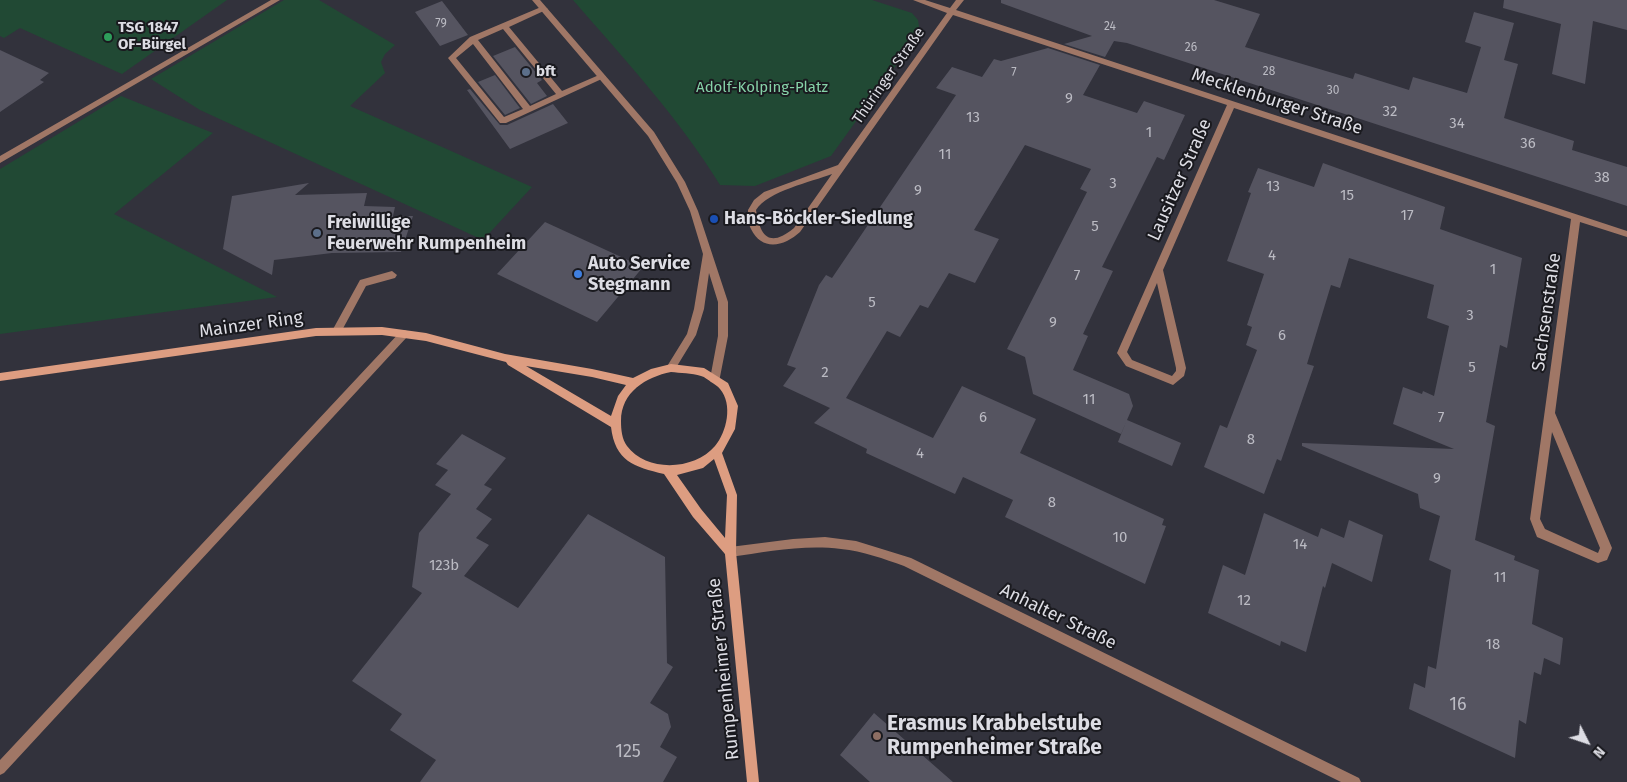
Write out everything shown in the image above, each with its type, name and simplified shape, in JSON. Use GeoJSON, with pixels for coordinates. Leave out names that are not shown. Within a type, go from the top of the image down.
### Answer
{"type":"FeatureCollection","features":[{"type":"Feature","properties":{"kind":"street"},"geometry":{"type":"LineString","coordinates":[[0,160],[276,0]]}},
{"type":"Feature","properties":{"kind":"street"},"geometry":{"type":"LineString","coordinates":[[536,0],[651,134],[681,182],[694,212],[724,302],[724,336],[715,379]]}},
{"type":"Feature","properties":{"kind":"street","name":"Mecklenburger Straße"},"geometry":{"type":"LineString","coordinates":[[917,0],[1627,234]]}},
{"type":"Feature","properties":{"kind":"street","name":"Thüringer Straße"},"geometry":{"type":"LineString","coordinates":[[840,168],[960,0]]}},
{"type":"Feature","properties":{"kind":"street"},"geometry":{"type":"LineString","coordinates":[[544,9],[473,39],[452,58],[503,121],[602,77]]}},
{"type":"Feature","properties":{"kind":"street"},"geometry":{"type":"LineString","coordinates":[[504,26],[561,95]]}},
{"type":"Feature","properties":{"kind":"street"},"geometry":{"type":"LineString","coordinates":[[473,39],[528,109]]}},
{"type":"Feature","properties":{"kind":"street","name":"Lausitzer Straße"},"geometry":{"type":"LineString","coordinates":[[1158,269],[1182,368],[1181,373],[1173,381],[1129,363],[1122,353],[1158,269],[1232,104]]}},
{"type":"Feature","properties":{"kind":"street"},"geometry":{"type":"LineString","coordinates":[[840,168],[797,230],[789,238],[779,242],[770,242],[763,239],[755,229],[752,210],[757,202],[767,194],[840,168]]}},
{"type":"Feature","properties":{"kind":"street","name":"Sachsenstraße"},"geometry":{"type":"LineString","coordinates":[[1549,412],[1606,548],[1603,556],[1598,558],[1541,533],[1534,519],[1576,218]]}},
{"type":"Feature","properties":{"kind":"street"},"geometry":{"type":"LineString","coordinates":[[670,368],[692,334],[699,309],[707,255]]}},
{"type":"Feature","properties":{"kind":"street"},"geometry":{"type":"LineString","coordinates":[[337,331],[363,283],[392,275]]}},
{"type":"Feature","properties":{"kind":"street","name":"Mainzer Ring"},"geometry":{"type":"LineString","coordinates":[[0,377],[337,331],[382,331],[450,342],[505,358],[592,373],[635,383]]}},
{"type":"Feature","properties":{"kind":"street"},"geometry":{"type":"LineString","coordinates":[[0,769],[404,334]]}},
{"type":"Feature","properties":{"kind":"street","name":"Mainzer Ring"},"geometry":{"type":"LineString","coordinates":[[505,358],[615,424]]}},
{"type":"Feature","properties":{"kind":"street"},"geometry":{"type":"LineString","coordinates":[[670,368],[691,368],[715,379],[730,396],[733,413],[730,432],[717,452],[693,467],[668,471],[650,468],[628,454],[620,444],[615,424],[617,409],[622,397],[635,383],[650,373],[670,368]]}},
{"type":"Feature","properties":{"kind":"street","name":"Rumpenheimer Straße"},"geometry":{"type":"LineString","coordinates":[[717,452],[732,495],[730,552],[752,782]]}},
{"type":"Feature","properties":{"kind":"street","name":"Rumpenheimer Straße"},"geometry":{"type":"LineString","coordinates":[[668,471],[697,513],[730,552]]}},
{"type":"Feature","properties":{"kind":"street","name":"Anhalter Straße"},"geometry":{"type":"LineString","coordinates":[[730,552],[808,543],[836,543],[856,546],[891,556],[1355,782]]}},
{"type":"Feature","properties":{"kind":"green space","name":"TSG 1847 OF-Bürgel"},"geometry":{"type":"Polygon","coordinates":[[[0,0],[227,0],[122,74],[20,28],[4,38],[0,36],[0,0]]]}},
{"type":"Feature","properties":{"kind":"green space"},"geometry":{"type":"Polygon","coordinates":[[[284,0],[319,0],[395,45],[385,54],[381,62],[385,73],[350,106],[532,187],[483,240],[200,110],[151,79],[284,0]]]}},
{"type":"Feature","properties":{"kind":"green space","name":"Adolf-Kolping-Platz"},"geometry":{"type":"Polygon","coordinates":[[[573,0],[872,0],[912,13],[918,20],[920,32],[831,156],[755,186],[720,185],[669,113],[632,67],[573,0]]]}},
{"type":"Feature","properties":{"kind":"green space"},"geometry":{"type":"Polygon","coordinates":[[[121,96],[213,133],[114,214],[277,297],[0,334],[0,169],[121,96]]]}},
{"type":"Feature","properties":{"kind":"building"},"geometry":{"type":"Polygon","coordinates":[[[1001,0],[1214,0],[1260,14],[1245,47],[1353,79],[1355,73],[1409,90],[1413,77],[1467,93],[1481,47],[1465,42],[1474,12],[1514,23],[1504,60],[1518,64],[1504,118],[1574,141],[1572,150],[1627,167],[1627,206],[1127,43],[1114,41],[1105,57],[1064,44],[1092,36],[1001,3],[1001,0]]]}},
{"type":"Feature","properties":{"kind":"building"},"geometry":{"type":"Polygon","coordinates":[[[1504,0],[1627,0],[1627,30],[1593,21],[1585,84],[1552,74],[1561,24],[1503,8],[1504,0]]]}},
{"type":"Feature","properties":{"kind":"building"},"geometry":{"type":"Polygon","coordinates":[[[442,1],[468,35],[440,46],[415,12],[442,1]]]}},
{"type":"Feature","properties":{"kind":"building"},"geometry":{"type":"Polygon","coordinates":[[[515,47],[542,80],[537,83],[547,96],[531,104],[493,56],[515,47]]]}},
{"type":"Feature","properties":{"kind":"building"},"geometry":{"type":"Polygon","coordinates":[[[1048,48],[1100,65],[1083,95],[1137,113],[1144,101],[1185,115],[1164,160],[1157,157],[1102,267],[1113,271],[1083,334],[1088,336],[1073,370],[1129,394],[1133,406],[1127,420],[1181,443],[1172,466],[1118,442],[1126,422],[1121,434],[1033,394],[1025,357],[1007,349],[1087,192],[1080,189],[1091,169],[1025,145],[974,230],[999,239],[975,283],[949,273],[928,308],[920,305],[900,337],[887,331],[846,398],[933,438],[962,386],[1036,419],[1020,453],[1164,519],[1162,525],[1166,526],[1145,584],[1005,517],[1013,500],[963,477],[955,494],[866,453],[867,449],[814,423],[830,408],[783,386],[796,368],[787,365],[819,285],[826,275],[832,278],[956,95],[936,88],[952,67],[982,77],[994,59],[1001,61],[1048,48]]]}},
{"type":"Feature","properties":{"kind":"building"},"geometry":{"type":"Polygon","coordinates":[[[0,50],[49,73],[40,80],[44,82],[0,112],[0,50]]]}},
{"type":"Feature","properties":{"kind":"building"},"geometry":{"type":"Polygon","coordinates":[[[495,75],[520,108],[505,115],[478,82],[495,75]]]}},
{"type":"Feature","properties":{"kind":"building"},"geometry":{"type":"Polygon","coordinates":[[[470,89],[500,125],[507,125],[553,104],[568,123],[510,149],[467,90],[470,89]]]}},
{"type":"Feature","properties":{"kind":"building"},"geometry":{"type":"Polygon","coordinates":[[[1323,163],[1445,207],[1440,229],[1522,258],[1507,348],[1500,345],[1486,422],[1495,426],[1475,540],[1515,556],[1514,560],[1539,570],[1532,624],[1563,638],[1560,665],[1544,658],[1541,675],[1534,672],[1526,724],[1519,720],[1515,758],[1409,709],[1414,683],[1425,688],[1428,666],[1436,669],[1451,570],[1429,560],[1440,516],[1420,508],[1418,494],[1302,446],[1302,443],[1454,449],[1393,424],[1403,387],[1422,394],[1423,391],[1434,396],[1449,326],[1427,318],[1434,285],[1349,258],[1340,288],[1331,285],[1307,364],[1314,366],[1281,461],[1277,459],[1264,494],[1204,467],[1220,425],[1227,428],[1257,350],[1246,345],[1252,327],[1247,325],[1264,274],[1227,261],[1251,193],[1248,192],[1258,168],[1314,187],[1323,163]]]}},
{"type":"Feature","properties":{"kind":"building","name":"Freiwillige Feuerwehr Rumpenheim"},"geometry":{"type":"Polygon","coordinates":[[[309,183],[295,195],[367,193],[364,206],[395,207],[393,216],[413,216],[401,252],[332,253],[274,260],[272,275],[223,249],[232,196],[309,183]]]}},
{"type":"Feature","properties":{"kind":"building"},"geometry":{"type":"Polygon","coordinates":[[[545,222],[643,267],[597,322],[497,274],[545,222]]]}},
{"type":"Feature","properties":{"kind":"building"},"geometry":{"type":"Polygon","coordinates":[[[462,434],[506,458],[484,485],[492,489],[476,509],[492,519],[476,538],[489,545],[464,576],[518,608],[588,514],[665,557],[667,663],[673,667],[650,703],[668,714],[671,727],[660,747],[677,757],[663,782],[420,782],[436,760],[390,730],[402,714],[352,681],[422,593],[412,587],[419,533],[451,494],[435,485],[448,470],[436,464],[462,434]]]}},
{"type":"Feature","properties":{"kind":"building"},"geometry":{"type":"Polygon","coordinates":[[[1264,513],[1318,537],[1321,528],[1344,538],[1349,520],[1383,535],[1372,582],[1332,563],[1325,588],[1323,586],[1306,652],[1281,641],[1280,646],[1208,613],[1223,565],[1245,575],[1264,513]]]}},
{"type":"Feature","properties":{"kind":"building"},"geometry":{"type":"Polygon","coordinates":[[[874,713],[953,782],[870,782],[840,755],[874,713]]]}},
{"type":"Feature","properties":{"kind":"place","name":"TSG 1847 OF-Bürgel"},"geometry":{"type":"Point","coordinates":[108,37]}},
{"type":"Feature","properties":{"kind":"place","name":"bft"},"geometry":{"type":"Point","coordinates":[526,72]}},
{"type":"Feature","properties":{"kind":"place","name":"Hans-Böckler-Siedlung"},"geometry":{"type":"Point","coordinates":[714,219]}},
{"type":"Feature","properties":{"kind":"place","name":"Freiwillige Feuerwehr Rumpenheim"},"geometry":{"type":"Point","coordinates":[317,233]}},
{"type":"Feature","properties":{"kind":"place","name":"Auto Service Stegmann"},"geometry":{"type":"Point","coordinates":[578,274]}},
{"type":"Feature","properties":{"kind":"place","name":"Erasmus Krabbelstube Rumpenheimer Straße"},"geometry":{"type":"Point","coordinates":[877,736]}}]}
